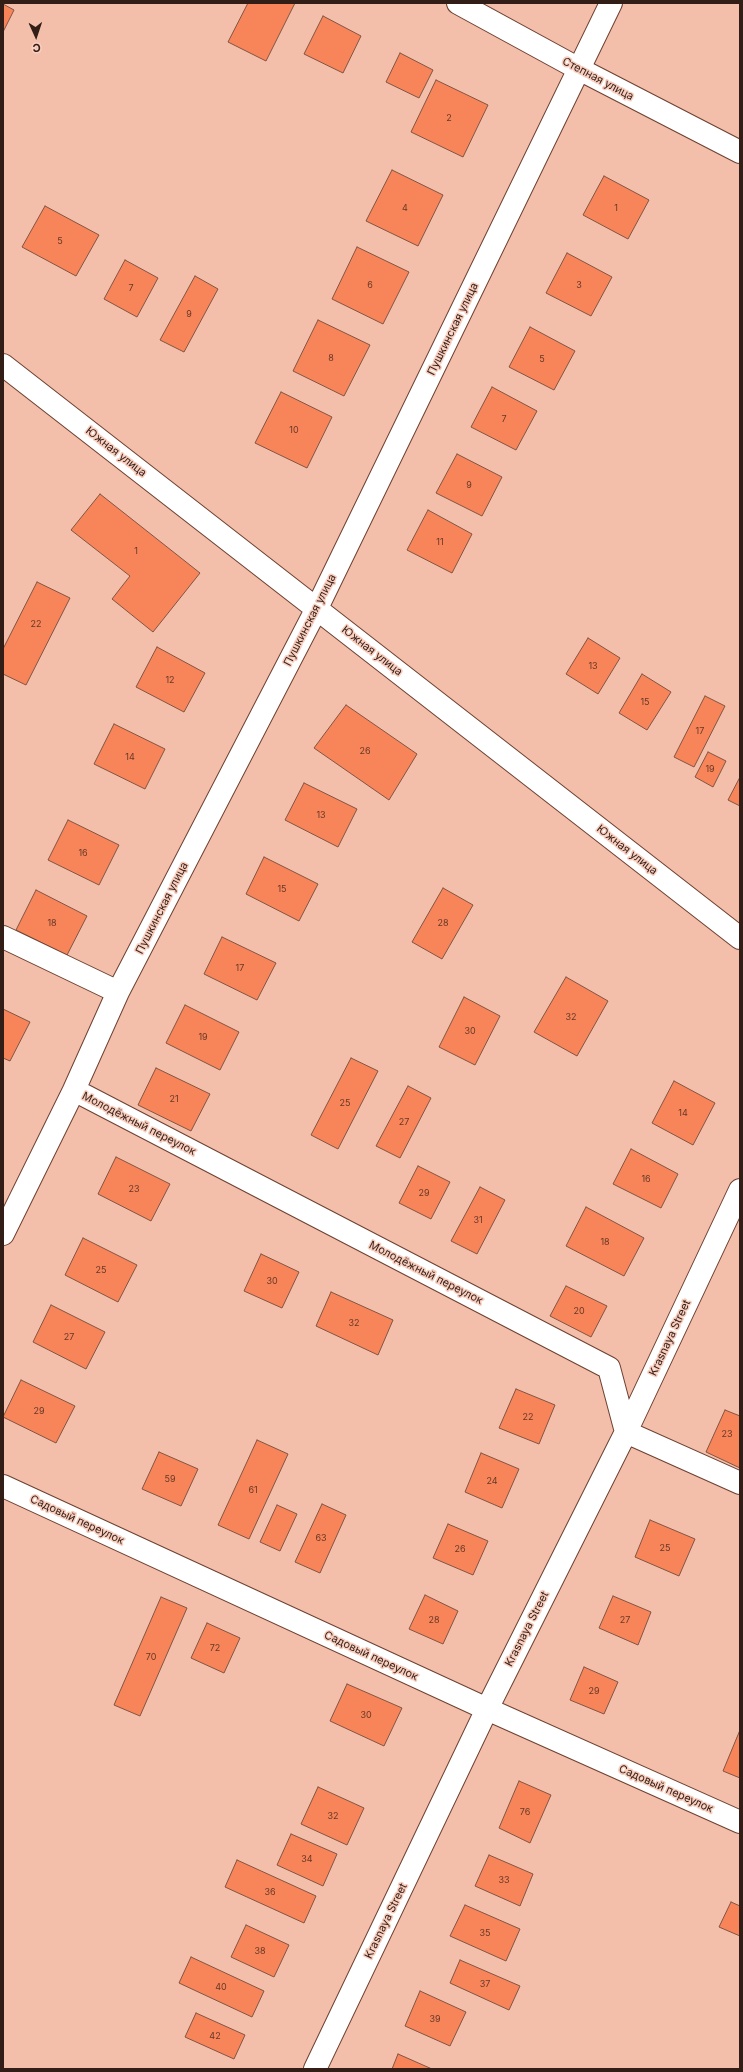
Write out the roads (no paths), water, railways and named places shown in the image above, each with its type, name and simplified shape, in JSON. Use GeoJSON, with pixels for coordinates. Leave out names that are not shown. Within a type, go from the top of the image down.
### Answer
{"type":"FeatureCollection","features":[{"type":"Feature","properties":{"kind":"street","name":"Степная улица"},"geometry":{"type":"LineString","coordinates":[[458,3],[579,69],[740,152]]}},
{"type":"Feature","properties":{"kind":"street","name":"Пушкинская улица"},"geometry":{"type":"LineString","coordinates":[[3,1234],[74,1090],[118,992],[317,608],[611,3]]}},
{"type":"Feature","properties":{"kind":"street","name":"Южная улица"},"geometry":{"type":"LineString","coordinates":[[3,365],[740,938]]}},
{"type":"Feature","properties":{"kind":"street"},"geometry":{"type":"LineString","coordinates":[[3,937],[118,992]]}},
{"type":"Feature","properties":{"kind":"street","name":"Молодёжный переулок"},"geometry":{"type":"LineString","coordinates":[[74,1090],[610,1368],[626,1432]]}},
{"type":"Feature","properties":{"kind":"street","name":"Krasnaya Street"},"geometry":{"type":"LineString","coordinates":[[315,2069],[487,1709],[626,1432],[740,1190]]}},
{"type":"Feature","properties":{"kind":"street"},"geometry":{"type":"LineString","coordinates":[[626,1432],[740,1483]]}},
{"type":"Feature","properties":{"kind":"street","name":"Садовый переулок"},"geometry":{"type":"LineString","coordinates":[[3,1486],[487,1709],[740,1822]]}}]}
